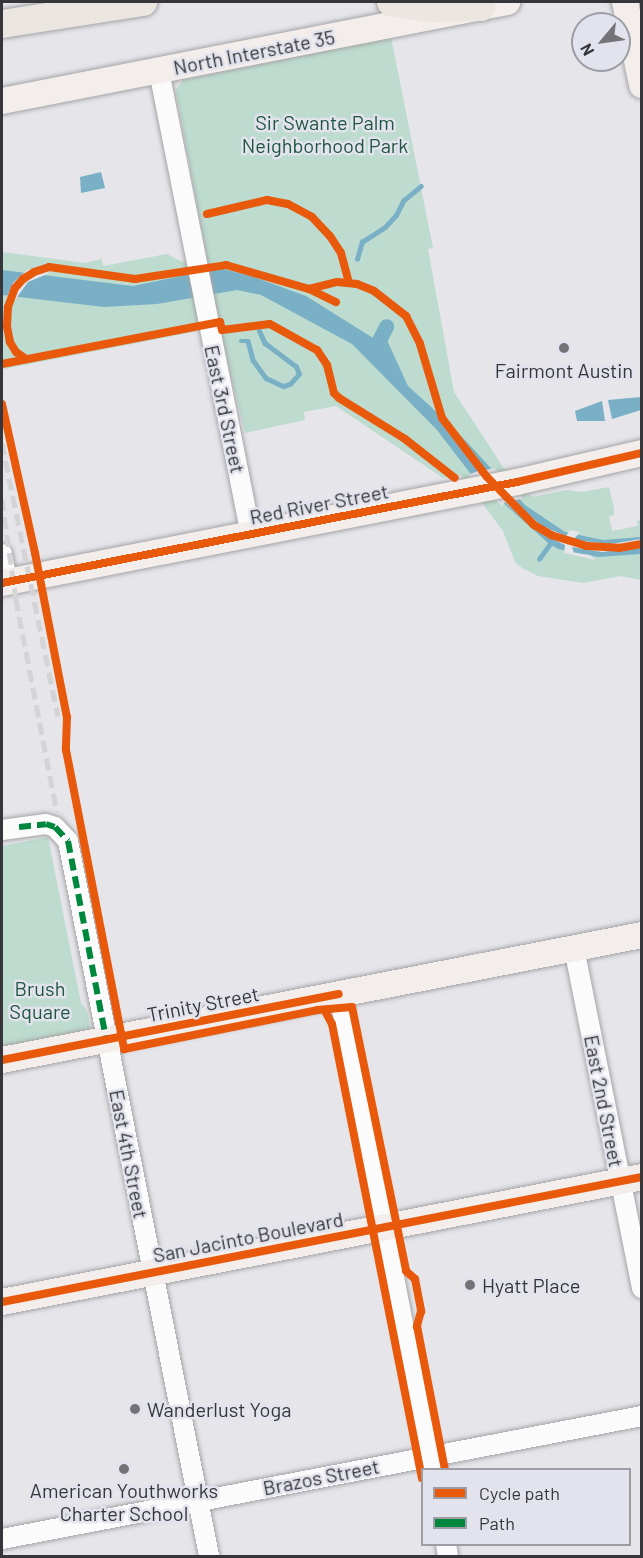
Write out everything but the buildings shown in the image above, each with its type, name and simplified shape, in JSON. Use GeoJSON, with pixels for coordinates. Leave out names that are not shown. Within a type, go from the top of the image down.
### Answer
{"type":"FeatureCollection","features":[{"type":"Feature","properties":{"kind":"highway"},"geometry":{"type":"LineString","coordinates":[[2,24],[143,2]]}},
{"type":"Feature","properties":{"kind":"highway"},"geometry":{"type":"LineString","coordinates":[[391,2],[430,8],[494,4]]}},
{"type":"Feature","properties":{"kind":"main road"},"geometry":{"type":"LineString","coordinates":[[625,2],[642,85]]}},
{"type":"Feature","properties":{"kind":"main road","name":"North Interstate 35"},"geometry":{"type":"LineString","coordinates":[[8,98],[159,71],[494,4]]}},
{"type":"Feature","properties":{"kind":"main road","name":"Red River Street"},"geometry":{"type":"LineString","coordinates":[[4,582],[517,482],[642,453]]}},
{"type":"Feature","properties":{"kind":"main road","name":"Trinity Street"},"geometry":{"type":"LineString","coordinates":[[2,1060],[642,935]]}},
{"type":"Feature","properties":{"kind":"main road","name":"San Jacinto Boulevard"},"geometry":{"type":"LineString","coordinates":[[2,1302],[631,1179]]}},
{"type":"Feature","properties":{"kind":"street","name":"East 3rd Street"},"geometry":{"type":"LineString","coordinates":[[159,71],[204,310],[250,535]]}},
{"type":"Feature","properties":{"kind":"street"},"geometry":{"type":"LineString","coordinates":[[2,554],[4,582]]}},
{"type":"Feature","properties":{"kind":"street","name":"East 4th Street"},"geometry":{"type":"LineString","coordinates":[[10,828],[45,824],[55,827],[69,841],[106,1040],[209,1557]]}},
{"type":"Feature","properties":{"kind":"street","name":"East 2nd Street"},"geometry":{"type":"LineString","coordinates":[[574,948],[631,1179],[642,1288]]}},
{"type":"Feature","properties":{"kind":"street"},"geometry":{"type":"LineString","coordinates":[[339,994],[431,1463]]}},
{"type":"Feature","properties":{"kind":"street","name":"Brazos Street"},"geometry":{"type":"LineString","coordinates":[[2,1539],[198,1502],[431,1463],[642,1416]]}},
{"type":"Feature","properties":{"kind":"green space","name":"Sir Swante Palm Neighborhood Park"},"geometry":{"type":"Polygon","coordinates":[[[391,37],[433,248],[428,249],[454,392],[503,467],[532,497],[567,490],[582,492],[609,487],[614,508],[614,515],[609,516],[612,531],[638,526],[637,521],[641,520],[641,580],[621,576],[583,583],[538,576],[522,568],[515,562],[503,531],[461,475],[443,478],[336,406],[304,412],[305,420],[245,433],[219,327],[4,369],[2,252],[85,263],[102,259],[103,266],[167,254],[182,262],[207,258],[177,98],[176,90],[183,80],[391,37]]]}},
{"type":"Feature","properties":{"kind":"green space","name":"Brush Square"},"geometry":{"type":"Polygon","coordinates":[[[48,837],[81,1003],[87,1011],[90,1025],[88,1034],[2,1050],[2,846],[48,837]]]}},
{"type":"Feature","properties":{"kind":"water"},"geometry":{"type":"Polygon","coordinates":[[[101,172],[105,188],[81,193],[80,177],[101,172]]]}},
{"type":"Feature","properties":{"kind":"water"},"geometry":{"type":"Polygon","coordinates":[[[220,268],[254,277],[306,296],[373,338],[378,334],[385,336],[408,386],[452,426],[525,505],[565,532],[603,540],[641,537],[641,554],[598,557],[558,549],[548,543],[470,473],[437,430],[352,344],[261,295],[237,290],[157,304],[104,307],[2,295],[2,270],[133,286],[220,268]]]}},
{"type":"Feature","properties":{"kind":"water"},"geometry":{"type":"Polygon","coordinates":[[[641,397],[641,410],[612,419],[608,400],[641,397]]]}},
{"type":"Feature","properties":{"kind":"water"},"geometry":{"type":"Polygon","coordinates":[[[602,401],[605,421],[577,421],[575,411],[602,401]]]}},
{"type":"Feature","properties":{"kind":"pier"},"geometry":{"type":"Polygon","coordinates":[[[28,269],[50,273],[28,282],[15,300],[6,299],[13,283],[28,269]]]}},
{"type":"Feature","properties":{"kind":"pier"},"geometry":{"type":"Polygon","coordinates":[[[434,408],[448,419],[486,470],[494,468],[523,498],[513,501],[542,526],[566,536],[570,530],[580,532],[574,539],[590,542],[611,544],[641,539],[641,548],[602,552],[572,547],[574,553],[590,555],[596,560],[564,553],[565,545],[536,531],[505,502],[502,506],[468,475],[478,471],[447,431],[434,408]]]}},
{"type":"Feature","properties":{"kind":"waterway"},"geometry":{"type":"LineString","coordinates":[[357,259],[362,242],[385,227],[396,215],[403,201],[421,186]]}},
{"type":"Feature","properties":{"kind":"waterway"},"geometry":{"type":"LineString","coordinates":[[373,352],[386,326]]}},
{"type":"Feature","properties":{"kind":"waterway"},"geometry":{"type":"LineString","coordinates":[[241,341],[248,341],[253,360],[266,378],[283,386],[290,384],[299,374],[296,367],[265,344],[259,331]]}},
{"type":"Feature","properties":{"kind":"waterway"},"geometry":{"type":"LineString","coordinates":[[539,559],[550,544]]}},
{"type":"Feature","properties":{"kind":"railway"},"geometry":{"type":"LineString","coordinates":[[2,443],[58,716]]}},
{"type":"Feature","properties":{"kind":"railway"},"geometry":{"type":"LineString","coordinates":[[2,499],[16,599],[57,812]]}},
{"type":"Feature","properties":{"kind":"marked path"},"geometry":{"type":"LineString","coordinates":[[19,827],[46,824],[55,827],[68,841],[106,1039]]}},
{"type":"Feature","properties":{"kind":"cycle path"},"geometry":{"type":"LineString","coordinates":[[207,214],[267,200],[288,204],[312,217],[330,236],[341,253],[349,283]]}},
{"type":"Feature","properties":{"kind":"cycle path"},"geometry":{"type":"LineString","coordinates":[[26,359],[16,352],[10,342],[7,326],[8,307],[15,288],[23,279],[49,267],[135,279],[226,265],[309,289],[336,302]]}},
{"type":"Feature","properties":{"kind":"cycle path"},"geometry":{"type":"LineString","coordinates":[[309,289],[337,282],[357,284],[374,291],[406,316],[420,344],[442,418],[487,477],[534,525],[551,535],[586,546],[619,548],[642,544]]}},
{"type":"Feature","properties":{"kind":"cycle path"},"geometry":{"type":"LineString","coordinates":[[2,364],[220,322],[222,330],[270,324],[317,350],[327,365],[334,393],[339,398],[405,439],[455,478]]}},
{"type":"Feature","properties":{"kind":"cycle path"},"geometry":{"type":"LineString","coordinates":[[2,404],[35,553],[67,717],[66,750],[124,1049],[317,1010],[352,1007],[406,1271],[415,1279],[421,1311],[417,1326],[445,1468]]}},
{"type":"Feature","properties":{"kind":"cycle path"},"geometry":{"type":"LineString","coordinates":[[2,583],[517,482],[642,453]]}},
{"type":"Feature","properties":{"kind":"cycle path"},"geometry":{"type":"LineString","coordinates":[[2,1060],[339,994]]}},
{"type":"Feature","properties":{"kind":"cycle path"},"geometry":{"type":"LineString","coordinates":[[325,1011],[332,1024],[421,1473]]}},
{"type":"Feature","properties":{"kind":"cycle path"},"geometry":{"type":"LineString","coordinates":[[2,1302],[642,1177]]}},
{"type":"Feature","properties":{"kind":"place","name":"Fairmont Austin"},"geometry":{"type":"Point","coordinates":[564,348]}},
{"type":"Feature","properties":{"kind":"place","name":"Hyatt Place"},"geometry":{"type":"Point","coordinates":[470,1285]}},
{"type":"Feature","properties":{"kind":"place","name":"Wanderlust Yoga"},"geometry":{"type":"Point","coordinates":[135,1409]}},
{"type":"Feature","properties":{"kind":"place","name":"American Youthworks Charter School"},"geometry":{"type":"Point","coordinates":[124,1469]}}]}
